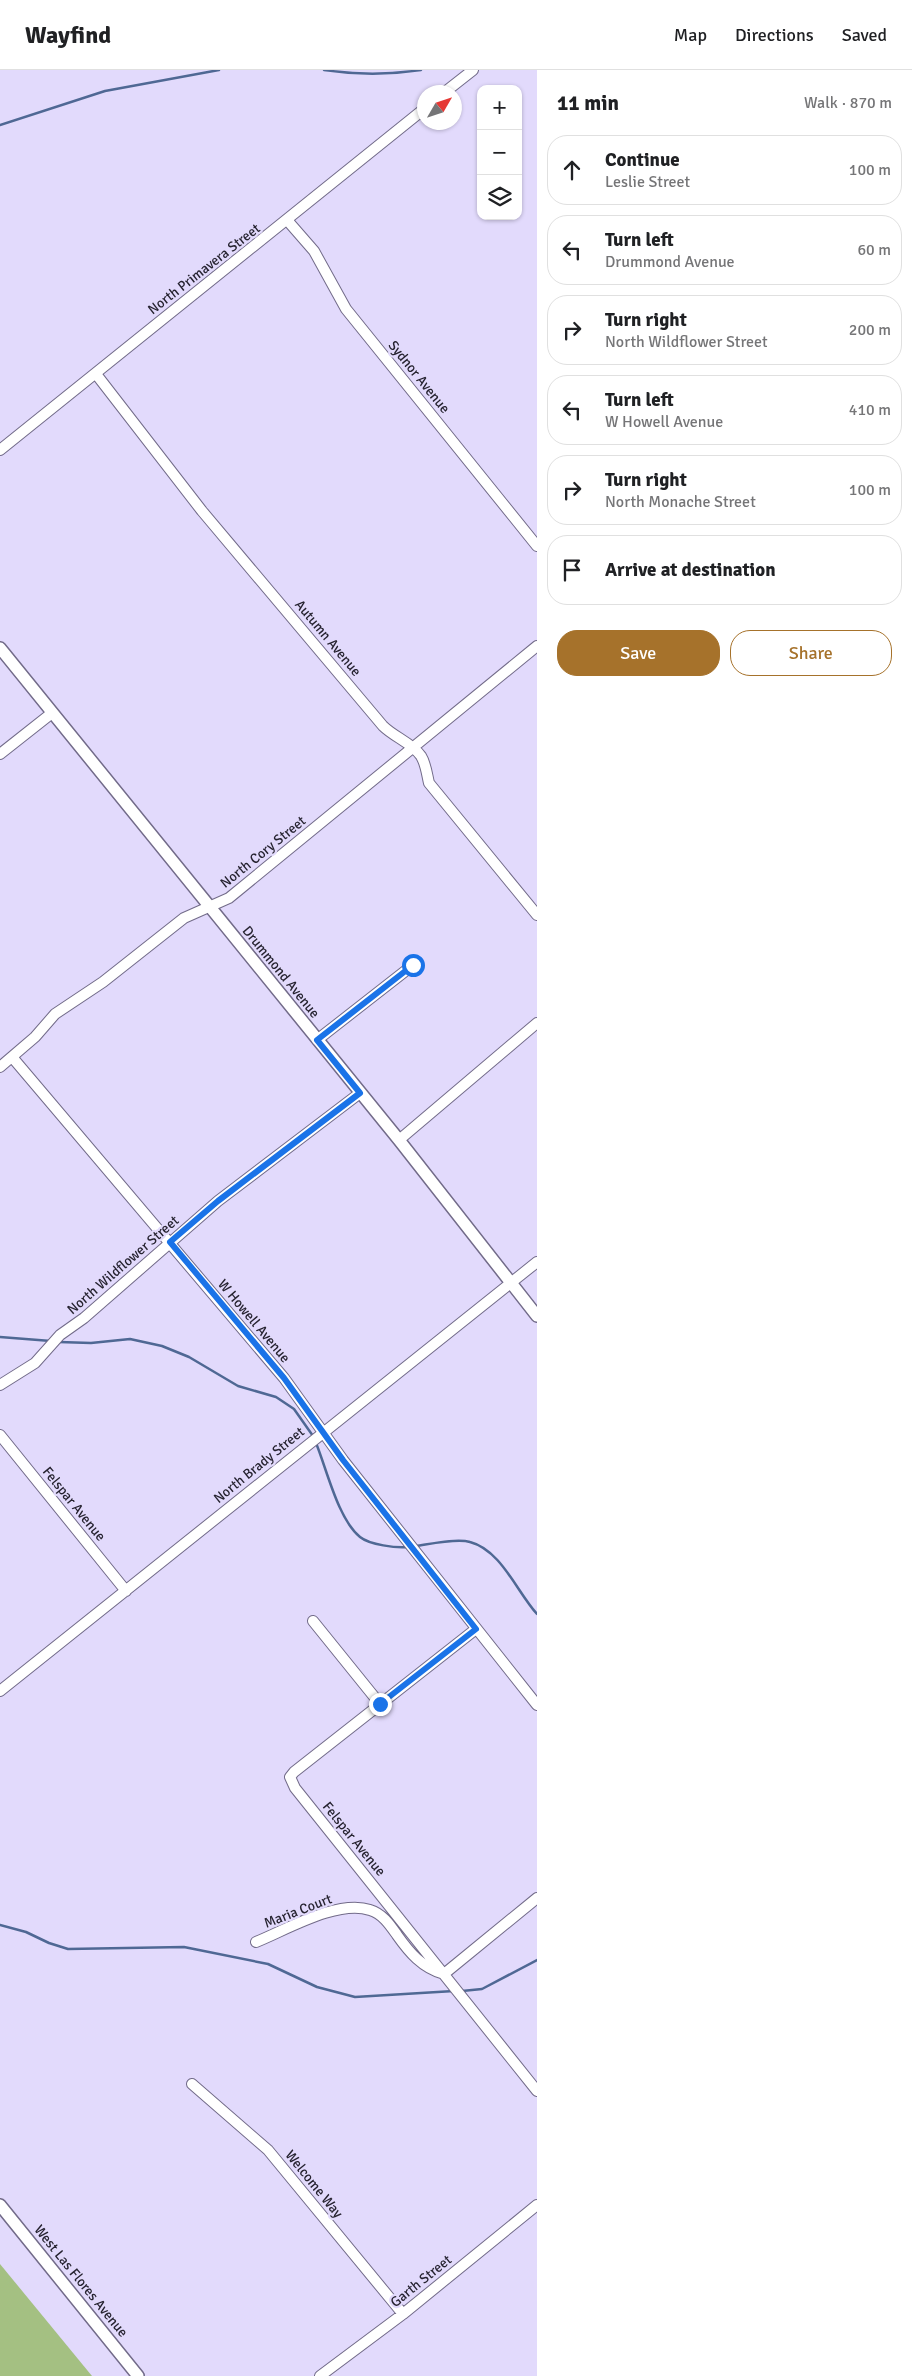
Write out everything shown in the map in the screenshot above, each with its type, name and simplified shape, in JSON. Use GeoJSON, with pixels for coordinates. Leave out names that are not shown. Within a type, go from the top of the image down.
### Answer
{"type":"FeatureCollection","features":[{"type":"Feature","properties":{"kind":"street"},"geometry":{"type":"LineString","coordinates":[[454,85],[473,70]]}},
{"type":"Feature","properties":{"kind":"street","name":"North Primavera Street"},"geometry":{"type":"LineString","coordinates":[[0,450],[417,115]]}},
{"type":"Feature","properties":{"kind":"street","name":"Sydnor Avenue"},"geometry":{"type":"LineString","coordinates":[[287,220],[314,251],[346,308],[537,546]]}},
{"type":"Feature","properties":{"kind":"street","name":"Autumn Avenue"},"geometry":{"type":"LineString","coordinates":[[96,374],[202,511],[383,726],[391,734],[412,746]]}},
{"type":"Feature","properties":{"kind":"street","name":"North Cory Street"},"geometry":{"type":"LineString","coordinates":[[0,1067],[55,1014],[103,982],[184,918],[230,898],[412,746],[537,646]]}},
{"type":"Feature","properties":{"kind":"street","name":"Drummond Avenue"},"geometry":{"type":"LineString","coordinates":[[0,648],[399,1140],[537,1316]]}},
{"type":"Feature","properties":{"kind":"street"},"geometry":{"type":"LineString","coordinates":[[0,754],[52,713]]}},
{"type":"Feature","properties":{"kind":"street"},"geometry":{"type":"LineString","coordinates":[[412,746],[421,757],[429,784],[537,916]]}},
{"type":"Feature","properties":{"kind":"street"},"geometry":{"type":"LineString","coordinates":[[317,1040],[413,965]]}},
{"type":"Feature","properties":{"kind":"street"},"geometry":{"type":"LineString","coordinates":[[399,1140],[537,1023]]}},
{"type":"Feature","properties":{"kind":"street","name":"W Howell Avenue"},"geometry":{"type":"LineString","coordinates":[[12,1057],[284,1378],[324,1431],[343,1460],[537,1705]]}},
{"type":"Feature","properties":{"kind":"street","name":"North Wildflower Street"},"geometry":{"type":"LineString","coordinates":[[0,1385],[35,1363],[60,1335],[84,1318],[218,1201],[360,1093]]}},
{"type":"Feature","properties":{"kind":"street","name":"North Brady Street"},"geometry":{"type":"LineString","coordinates":[[0,1691],[537,1262]]}},
{"type":"Feature","properties":{"kind":"street","name":"Felspar Avenue"},"geometry":{"type":"LineString","coordinates":[[0,1435],[126,1591]]}},
{"type":"Feature","properties":{"kind":"street"},"geometry":{"type":"LineString","coordinates":[[313,1621],[380,1704],[476,1629]]}},
{"type":"Feature","properties":{"kind":"street","name":"Felspar Avenue"},"geometry":{"type":"LineString","coordinates":[[380,1704],[290,1777],[295,1788],[537,2091]]}},
{"type":"Feature","properties":{"kind":"street"},"geometry":{"type":"LineString","coordinates":[[444,1974],[537,1898]]}},
{"type":"Feature","properties":{"kind":"street","name":"Maria Court"},"geometry":{"type":"LineString","coordinates":[[256,1942],[332,1911],[352,1908],[369,1910],[385,1919],[419,1962],[444,1974]]}},
{"type":"Feature","properties":{"kind":"street","name":"Welcome Way"},"geometry":{"type":"LineString","coordinates":[[192,2084],[268,2150],[403,2314]]}},
{"type":"Feature","properties":{"kind":"street","name":"West Las Flores Avenue"},"geometry":{"type":"LineString","coordinates":[[0,2205],[138,2376]]}},
{"type":"Feature","properties":{"kind":"street","name":"Garth Street"},"geometry":{"type":"LineString","coordinates":[[320,2376],[403,2314],[537,2205]]}},
{"type":"Feature","properties":{"kind":"green space"},"geometry":{"type":"Polygon","coordinates":[[[0,2264],[92,2376],[0,2376],[0,2264]]]}},
{"type":"Feature","properties":{"kind":"waterway"},"geometry":{"type":"LineString","coordinates":[[0,125],[105,91],[219,70]]}},
{"type":"Feature","properties":{"kind":"waterway"},"geometry":{"type":"LineString","coordinates":[[324,70],[372,74],[421,70]]}},
{"type":"Feature","properties":{"kind":"waterway"},"geometry":{"type":"LineString","coordinates":[[0,1337],[51,1341]]}},
{"type":"Feature","properties":{"kind":"waterway"},"geometry":{"type":"LineString","coordinates":[[59,1342],[91,1343],[130,1339],[162,1346],[189,1357],[238,1386],[276,1397],[294,1409],[313,1436]]}},
{"type":"Feature","properties":{"kind":"waterway"},"geometry":{"type":"LineString","coordinates":[[316,1443],[339,1506],[352,1529],[364,1540],[376,1544],[408,1547]]}},
{"type":"Feature","properties":{"kind":"waterway"},"geometry":{"type":"LineString","coordinates":[[416,1546],[458,1541],[470,1542],[481,1546],[500,1562],[537,1614]]}},
{"type":"Feature","properties":{"kind":"waterway"},"geometry":{"type":"LineString","coordinates":[[0,1925],[26,1932],[49,1943],[68,1949],[184,1947],[268,1964],[317,1987],[355,1997],[454,1991]]}},
{"type":"Feature","properties":{"kind":"waterway"},"geometry":{"type":"LineString","coordinates":[[462,1991],[482,1989],[537,1960]]}},
{"type":"Feature","properties":{"kind":"route"},"geometry":{"type":"LineString","coordinates":[[380,1704],[476,1629],[343,1460],[324,1431],[284,1378],[170,1242],[218,1201],[269,1165],[313,1128],[360,1093],[317,1040],[413,965]]}}]}
